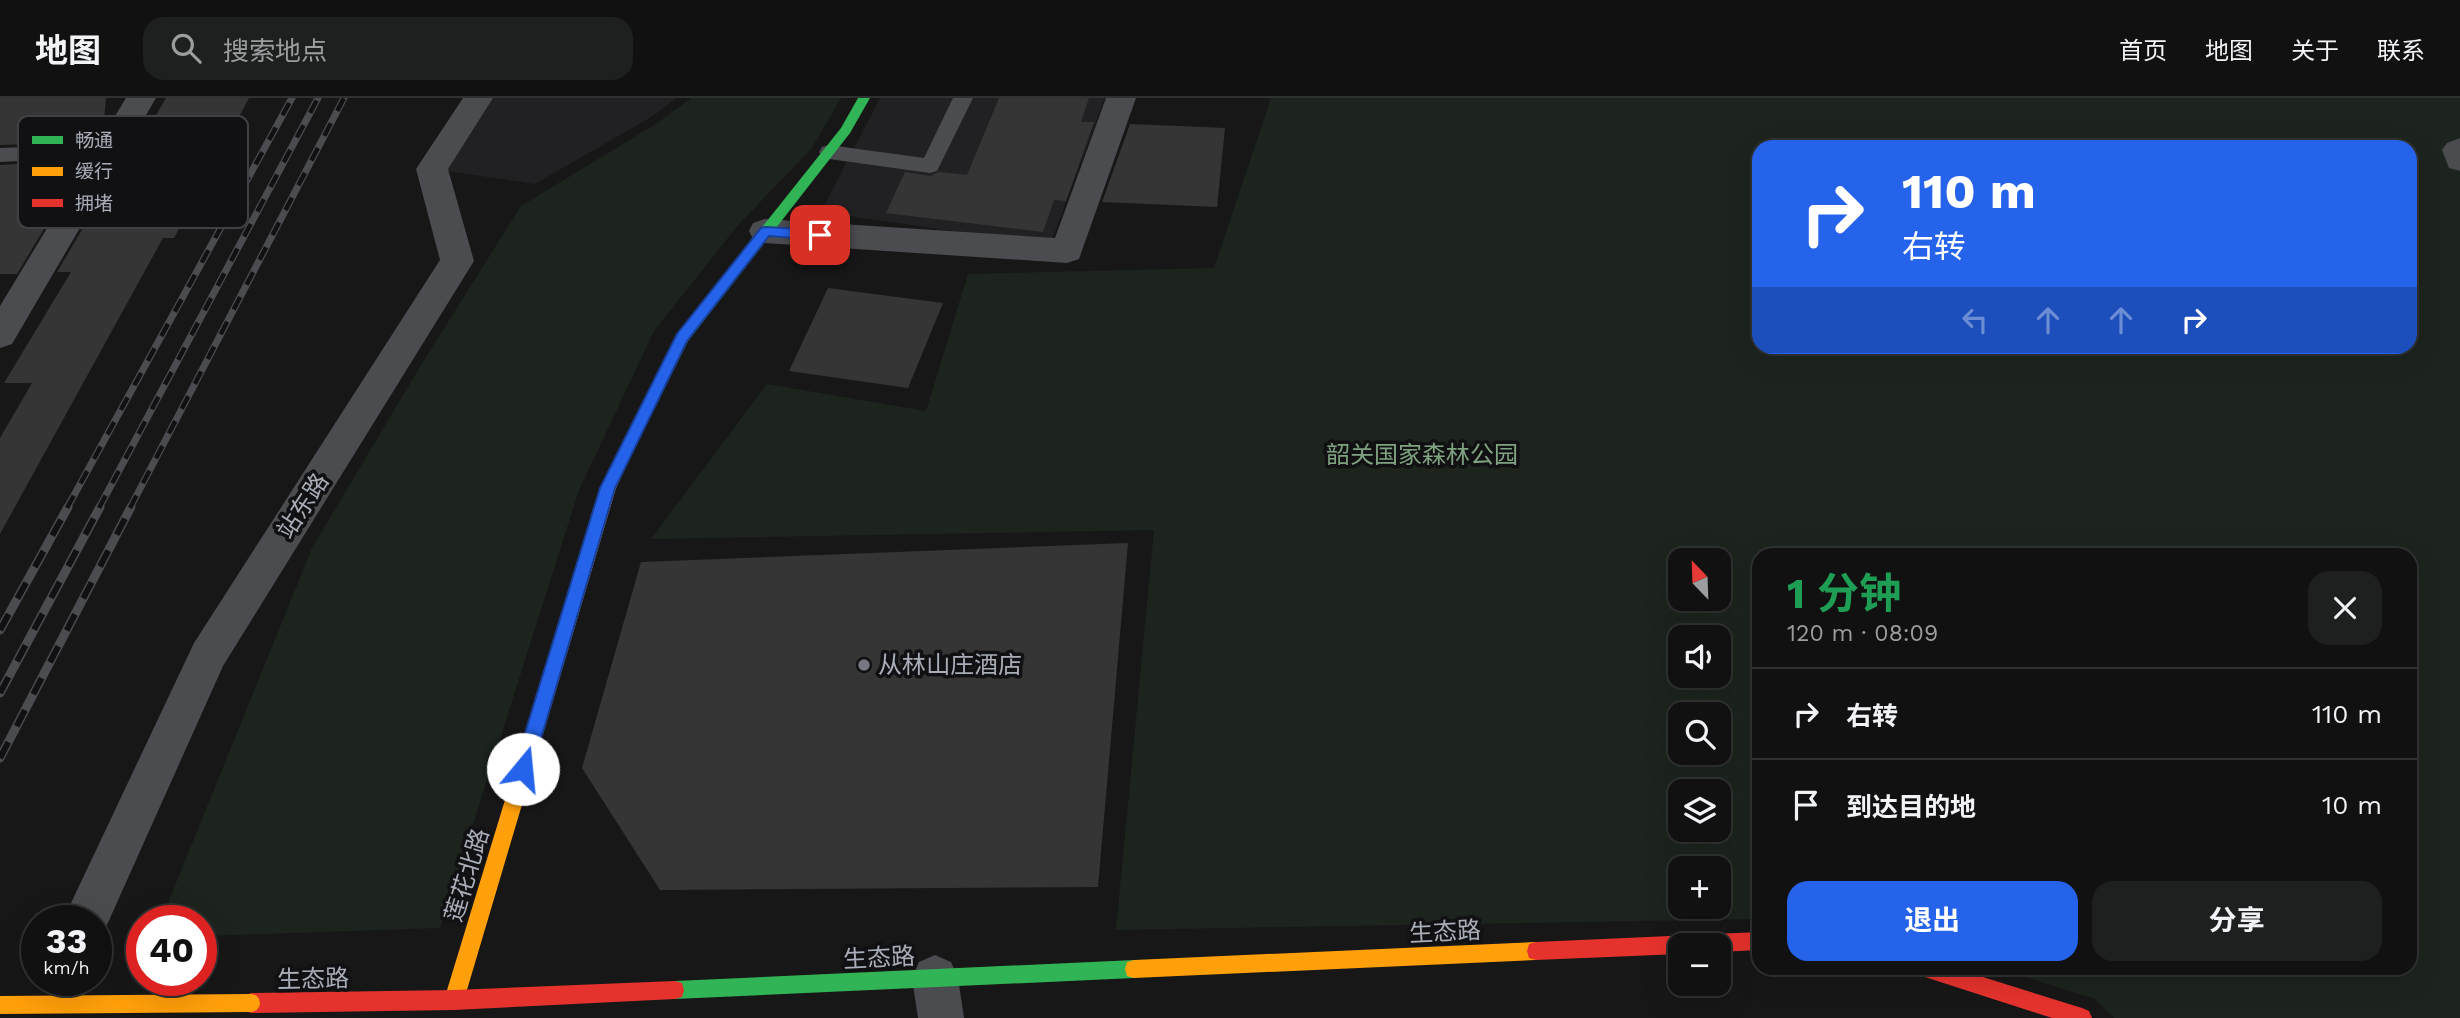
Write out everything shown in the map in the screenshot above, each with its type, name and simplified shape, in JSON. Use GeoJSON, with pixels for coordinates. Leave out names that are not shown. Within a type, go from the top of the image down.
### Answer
{"type":"FeatureCollection","features":[{"type":"Feature","properties":{"kind":"street"},"geometry":{"type":"LineString","coordinates":[[130,116],[141,98]]}},
{"type":"Feature","properties":{"kind":"street","name":"站东路"},"geometry":{"type":"LineString","coordinates":[[93,905],[208,654],[457,261],[432,169],[478,98]]}},
{"type":"Feature","properties":{"kind":"street","name":"莲花北路"},"geometry":{"type":"LineString","coordinates":[[453,1000],[608,488],[682,338],[846,130],[864,98]]}},
{"type":"Feature","properties":{"kind":"street"},"geometry":{"type":"LineString","coordinates":[[765,231],[1067,251],[1121,98]]}},
{"type":"Feature","properties":{"kind":"street"},"geometry":{"type":"LineString","coordinates":[[2460,149],[2460,160]]}},
{"type":"Feature","properties":{"kind":"street"},"geometry":{"type":"LineString","coordinates":[[0,335],[63,228]]}},
{"type":"Feature","properties":{"kind":"street","name":"生态路"},"geometry":{"type":"LineString","coordinates":[[0,1005],[938,998],[1752,941]]}},
{"type":"Feature","properties":{"kind":"street"},"geometry":{"type":"LineString","coordinates":[[1948,975],[2082,1018]]}},
{"type":"Feature","properties":{"kind":"street"},"geometry":{"type":"LineString","coordinates":[[42,1018],[52,996]]}},
{"type":"Feature","properties":{"kind":"lane"},"geometry":{"type":"LineString","coordinates":[[828,152],[930,166],[962,98]]}},
{"type":"Feature","properties":{"kind":"lane"},"geometry":{"type":"LineString","coordinates":[[0,155],[18,154]]}},
{"type":"Feature","properties":{"kind":"shaded area"},"geometry":{"type":"Polygon","coordinates":[[[485,98],[677,98],[651,117],[535,184],[440,170],[485,98]]]}},
{"type":"Feature","properties":{"kind":"shaded area"},"geometry":{"type":"Polygon","coordinates":[[[880,98],[1105,98],[1050,245],[821,212],[880,98]]]}},
{"type":"Feature","properties":{"kind":"green space"},"geometry":{"type":"Polygon","coordinates":[[[691,98],[841,98],[812,148],[739,224],[654,331],[579,490],[440,928],[217,935],[217,905],[167,905],[312,548],[421,365],[521,206],[659,122],[691,98]]]}},
{"type":"Feature","properties":{"kind":"green space","name":"韶关国家森林公园"},"geometry":{"type":"Polygon","coordinates":[[[1271,98],[2460,98],[2460,1018],[2114,1018],[2095,999],[2019,975],[2417,975],[2417,548],[1752,548],[1752,919],[1116,930],[1154,530],[651,539],[767,384],[926,411],[968,274],[1214,268],[1271,98]]]}},
{"type":"Feature","properties":{"kind":"building"},"geometry":{"type":"Polygon","coordinates":[[[0,98],[106,98],[104,116],[18,116],[18,144],[0,145],[0,98]]]}},
{"type":"Feature","properties":{"kind":"building"},"geometry":{"type":"Polygon","coordinates":[[[166,98],[249,98],[239,116],[155,116],[166,98]]]}},
{"type":"Feature","properties":{"kind":"building"},"geometry":{"type":"Polygon","coordinates":[[[999,98],[1089,98],[1081,122],[1094,122],[1066,201],[1054,200],[1043,232],[886,213],[905,172],[930,176],[939,172],[967,175],[999,98]]]}},
{"type":"Feature","properties":{"kind":"building"},"geometry":{"type":"Polygon","coordinates":[[[1130,124],[1225,128],[1217,207],[1102,202],[1130,124]]]}},
{"type":"Feature","properties":{"kind":"building"},"geometry":{"type":"Polygon","coordinates":[[[18,164],[18,228],[44,228],[17,274],[0,274],[0,165],[18,164]]]}},
{"type":"Feature","properties":{"kind":"building"},"geometry":{"type":"Polygon","coordinates":[[[83,228],[179,228],[174,238],[163,238],[0,534],[0,438],[32,383],[4,383],[71,272],[57,272],[83,228]]]}},
{"type":"Feature","properties":{"kind":"building"},"geometry":{"type":"Polygon","coordinates":[[[828,288],[943,303],[908,388],[789,371],[828,288]]]}},
{"type":"Feature","properties":{"kind":"building","name":"从林山庄酒店"},"geometry":{"type":"Polygon","coordinates":[[[1128,543],[1098,887],[660,890],[582,768],[641,562],[1128,543]]]}},
{"type":"Feature","properties":{"kind":"railway"},"geometry":{"type":"LineString","coordinates":[[248,178],[292,98]]}},
{"type":"Feature","properties":{"kind":"railway"},"geometry":{"type":"LineString","coordinates":[[99,508],[318,98]]}},
{"type":"Feature","properties":{"kind":"railway"},"geometry":{"type":"LineString","coordinates":[[130,508],[344,98]]}},
{"type":"Feature","properties":{"kind":"railway"},"geometry":{"type":"LineString","coordinates":[[67,508],[221,228]]}},
{"type":"Feature","properties":{"kind":"railway"},"geometry":{"type":"LineString","coordinates":[[0,630],[68,507]]}},
{"type":"Feature","properties":{"kind":"railway"},"geometry":{"type":"LineString","coordinates":[[0,693],[100,507]]}},
{"type":"Feature","properties":{"kind":"railway"},"geometry":{"type":"LineString","coordinates":[[0,758],[131,507]]}},
{"type":"Feature","properties":{"kind":"traffic: fast"},"geometry":{"type":"LineString","coordinates":[[615,473],[682,338],[846,130],[864,98]]}},
{"type":"Feature","properties":{"kind":"traffic: fast"},"geometry":{"type":"LineString","coordinates":[[675,990],[1134,969]]}},
{"type":"Feature","properties":{"kind":"traffic: slow"},"geometry":{"type":"LineString","coordinates":[[454,1000],[608,488],[615,473]]}},
{"type":"Feature","properties":{"kind":"traffic: slow"},"geometry":{"type":"LineString","coordinates":[[1134,969],[1536,951]]}},
{"type":"Feature","properties":{"kind":"traffic: slow"},"geometry":{"type":"LineString","coordinates":[[0,1005],[251,1003]]}},
{"type":"Feature","properties":{"kind":"traffic: jam"},"geometry":{"type":"LineString","coordinates":[[1536,951],[1752,941]]}},
{"type":"Feature","properties":{"kind":"traffic: jam"},"geometry":{"type":"LineString","coordinates":[[1947,975],[2082,1018]]}},
{"type":"Feature","properties":{"kind":"traffic: jam"},"geometry":{"type":"LineString","coordinates":[[251,1003],[454,1000],[675,990]]}},
{"type":"Feature","properties":{"kind":"place","name":"从林山庄酒店"},"geometry":{"type":"Point","coordinates":[864,665]}},
{"type":"Feature","properties":{"kind":"route"},"geometry":{"type":"LineString","coordinates":[[523,769],[608,488],[682,338],[765,231],[820,235]]}}]}
